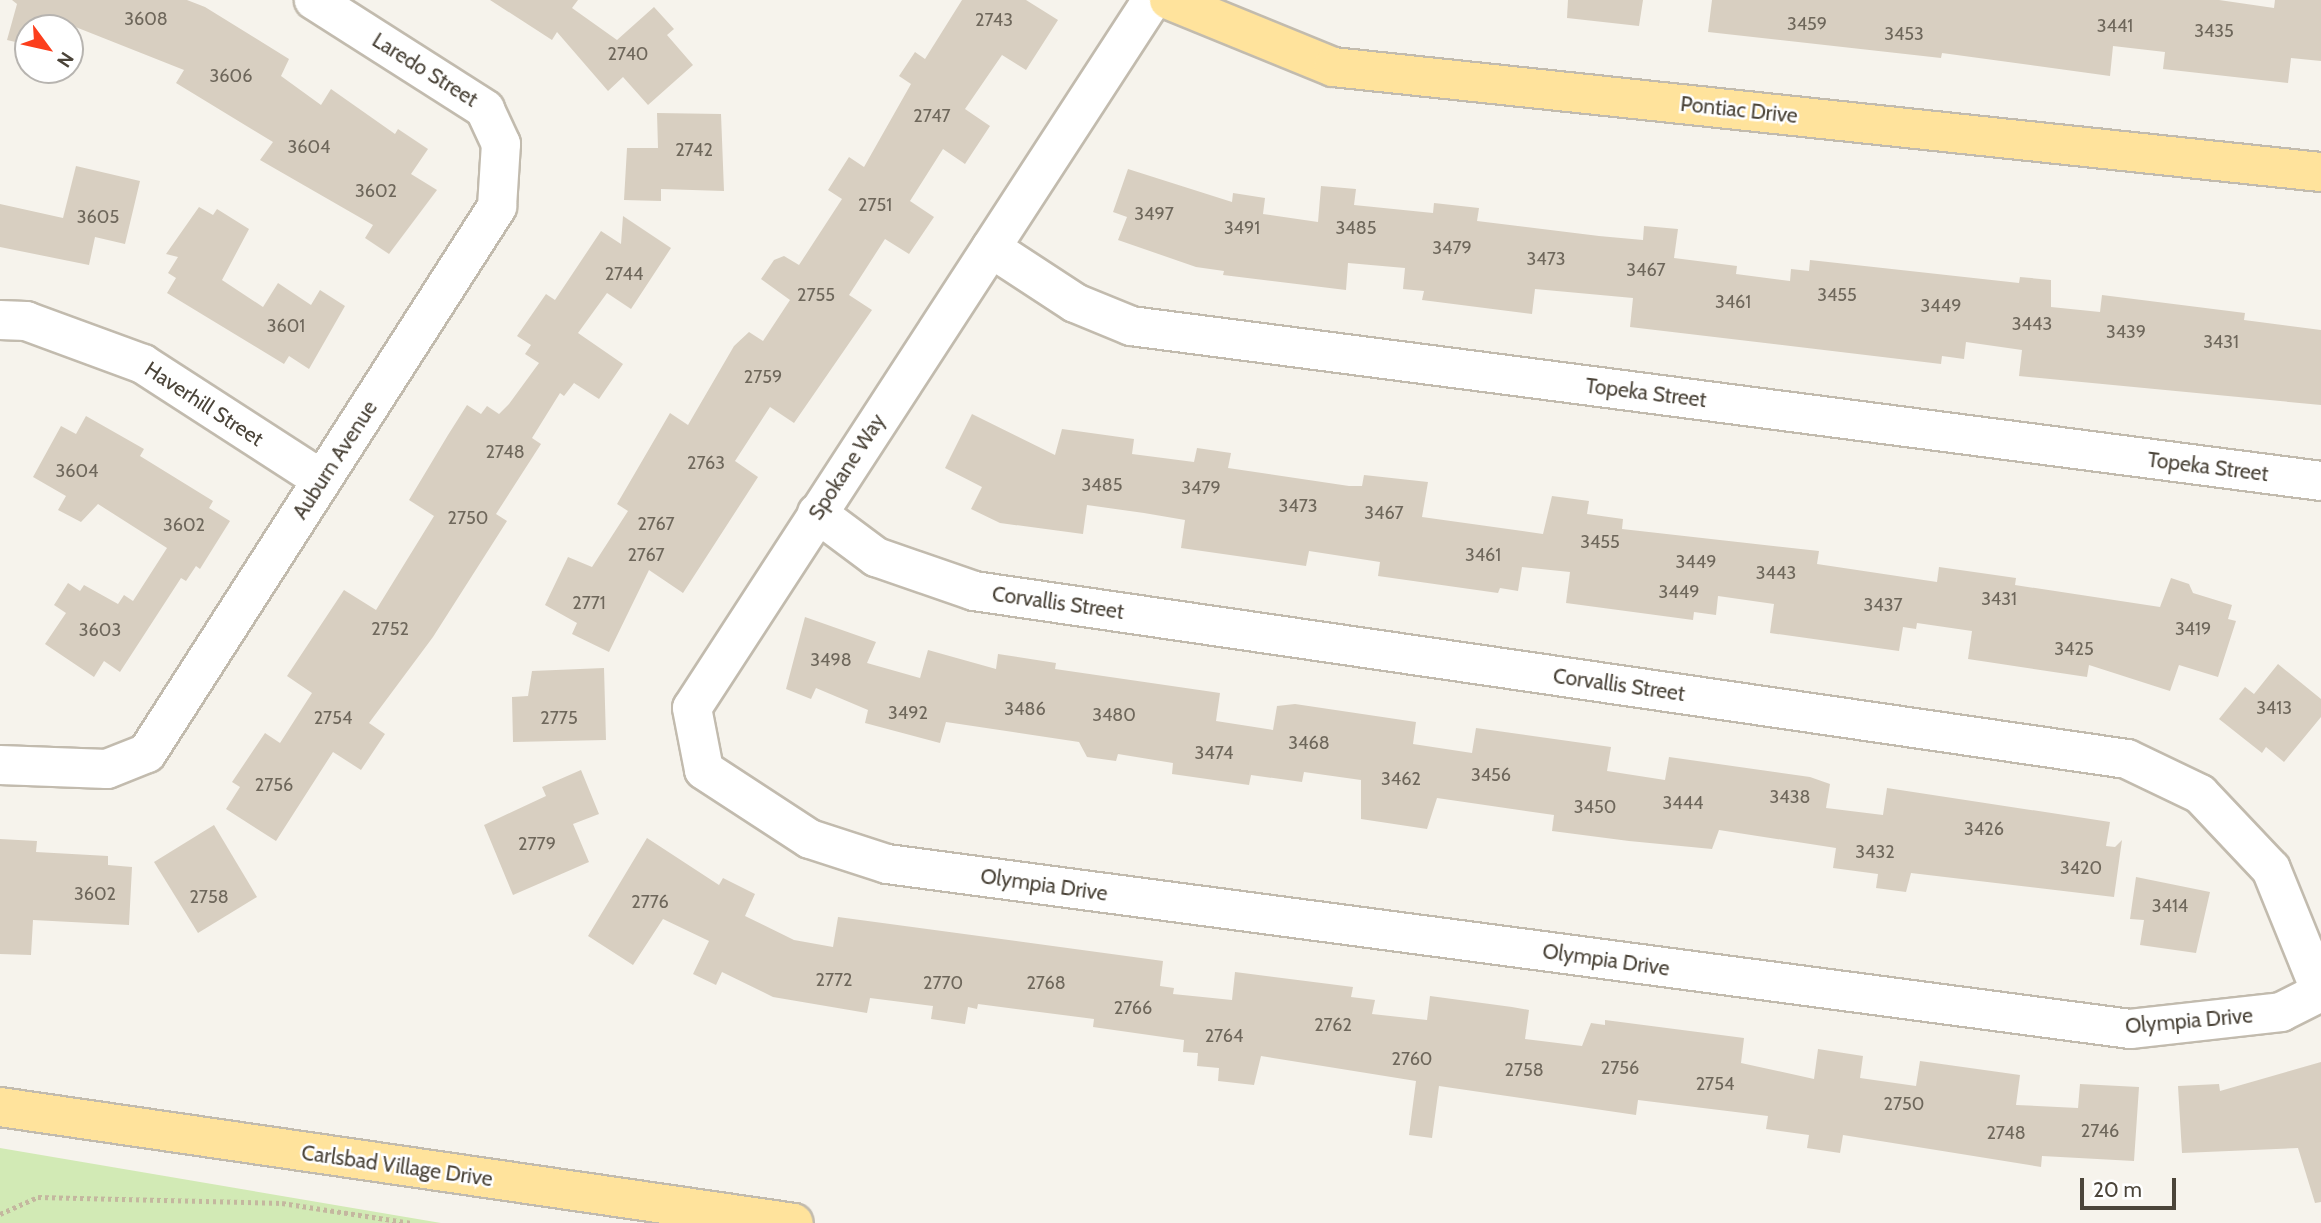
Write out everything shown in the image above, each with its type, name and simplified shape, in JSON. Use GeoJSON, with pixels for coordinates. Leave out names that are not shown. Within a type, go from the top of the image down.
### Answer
{"type":"FeatureCollection","features":[{"type":"Feature","properties":{"kind":"main road","name":"Pontiac Drive"},"geometry":{"type":"LineString","coordinates":[[1169,0],[1333,67],[2321,172]]}},
{"type":"Feature","properties":{"kind":"main road","name":"Carlsbad Village Drive"},"geometry":{"type":"LineString","coordinates":[[0,1107],[794,1223]]}},
{"type":"Feature","properties":{"kind":"street","name":"Laredo Street"},"geometry":{"type":"LineString","coordinates":[[314,0],[485,108],[501,144],[497,207]]}},
{"type":"Feature","properties":{"kind":"street","name":"Spokane Way"},"geometry":{"type":"LineString","coordinates":[[887,864],[810,839],[704,770],[692,708],[1152,0]]}},
{"type":"Feature","properties":{"kind":"street","name":"Auburn Avenue"},"geometry":{"type":"LineString","coordinates":[[0,765],[107,769],[147,753],[497,207]]}},
{"type":"Feature","properties":{"kind":"street","name":"Topeka Street"},"geometry":{"type":"LineString","coordinates":[[991,248],[1075,303],[1131,326],[2321,481]]}},
{"type":"Feature","properties":{"kind":"street","name":"Haverhill Street"},"geometry":{"type":"LineString","coordinates":[[0,320],[26,321],[143,364],[322,480]]}},
{"type":"Feature","properties":{"kind":"street","name":"Corvallis Street"},"geometry":{"type":"LineString","coordinates":[[817,513],[876,556],[974,591],[2127,760],[2200,794],[2271,869],[2321,992]]}},
{"type":"Feature","properties":{"kind":"street","name":"Olympia Drive"},"geometry":{"type":"LineString","coordinates":[[887,864],[2130,1029],[2281,1012],[2321,992]]}},
{"type":"Feature","properties":{"kind":"path"},"geometry":{"type":"LineString","coordinates":[[0,1214],[38,1197],[282,1203],[411,1223]]}},
{"type":"Feature","properties":{"kind":"green space"},"geometry":{"type":"Polygon","coordinates":[[[0,1148],[441,1223],[0,1223],[0,1148]]]}},
{"type":"Feature","properties":{"kind":"building"},"geometry":{"type":"Polygon","coordinates":[[[12,0],[187,0],[205,7],[289,59],[281,76],[321,105],[331,89],[395,134],[398,129],[428,149],[411,174],[437,190],[389,254],[365,238],[373,225],[260,160],[273,142],[176,83],[184,70],[84,30],[84,14],[14,14],[17,4],[12,0]]]}},
{"type":"Feature","properties":{"kind":"building"},"geometry":{"type":"Polygon","coordinates":[[[490,0],[578,0],[572,8],[617,40],[654,7],[674,29],[667,35],[693,65],[648,105],[623,77],[608,91],[557,32],[552,40],[490,0]]]}},
{"type":"Feature","properties":{"kind":"building"},"geometry":{"type":"Polygon","coordinates":[[[962,0],[1026,0],[1058,20],[1026,70],[1002,55],[965,109],[990,126],[965,164],[943,149],[910,201],[934,217],[909,254],[885,239],[849,295],[872,310],[794,423],[770,407],[735,461],[758,477],[683,593],[649,570],[609,652],[572,634],[577,623],[545,605],[568,557],[592,567],[628,511],[617,504],[670,413],[688,425],[734,346],[749,332],[763,341],[790,300],[761,279],[774,260],[784,256],[799,265],[842,199],[828,190],[849,157],[864,167],[911,84],[899,76],[915,52],[925,59],[962,0]]]}},
{"type":"Feature","properties":{"kind":"building"},"geometry":{"type":"Polygon","coordinates":[[[1568,0],[1643,0],[1639,26],[1567,18],[1568,0]]]}},
{"type":"Feature","properties":{"kind":"building"},"geometry":{"type":"Polygon","coordinates":[[[1712,0],[2219,0],[2274,8],[2275,0],[2321,0],[2321,61],[2291,58],[2288,83],[2163,69],[2165,52],[2113,46],[2110,76],[1942,53],[1941,58],[1708,32],[1712,0]]]}},
{"type":"Feature","properties":{"kind":"building"},"geometry":{"type":"Polygon","coordinates":[[[14,15],[14,42],[7,40],[14,15]]]}},
{"type":"Feature","properties":{"kind":"building"},"geometry":{"type":"Polygon","coordinates":[[[657,113],[721,114],[724,191],[661,189],[661,201],[624,200],[627,148],[658,148],[657,113]]]}},
{"type":"Feature","properties":{"kind":"building"},"geometry":{"type":"Polygon","coordinates":[[[76,166],[140,181],[125,244],[95,237],[89,265],[0,247],[0,204],[63,218],[76,166]]]}},
{"type":"Feature","properties":{"kind":"building"},"geometry":{"type":"Polygon","coordinates":[[[1128,169],[1232,202],[1233,193],[1265,198],[1263,214],[1318,222],[1321,186],[1356,189],[1354,205],[1433,213],[1434,203],[1479,208],[1477,221],[1643,240],[1644,226],[1678,229],[1674,258],[1737,266],[1736,274],[1790,281],[1791,269],[1809,271],[1810,260],[2019,283],[2020,277],[2051,280],[2051,307],[2100,312],[2102,295],[2245,313],[2244,320],[2321,330],[2321,405],[2019,376],[2022,350],[1966,342],[1964,359],[1942,356],[1941,364],[1630,327],[1633,298],[1535,289],[1532,314],[1422,300],[1424,291],[1403,289],[1405,268],[1348,263],[1346,290],[1223,275],[1224,271],[1196,267],[1118,240],[1127,217],[1113,212],[1128,169]]]}},
{"type":"Feature","properties":{"kind":"building"},"geometry":{"type":"Polygon","coordinates":[[[199,207],[213,215],[217,209],[249,229],[222,280],[263,307],[278,283],[311,305],[320,290],[345,306],[309,369],[289,356],[284,364],[167,293],[176,278],[168,273],[178,257],[166,254],[199,207]]]}},
{"type":"Feature","properties":{"kind":"building"},"geometry":{"type":"Polygon","coordinates":[[[623,216],[671,248],[631,309],[607,293],[578,333],[623,364],[599,399],[574,383],[564,396],[560,393],[532,438],[541,444],[496,514],[507,521],[433,637],[369,723],[385,734],[361,770],[333,752],[276,841],[226,809],[240,787],[232,782],[265,733],[280,743],[312,693],[287,676],[344,590],[376,610],[434,516],[409,500],[448,435],[467,405],[481,414],[487,406],[499,414],[509,404],[539,363],[525,354],[531,345],[517,336],[546,294],[555,300],[601,231],[621,244],[623,216]]]}},
{"type":"Feature","properties":{"kind":"building"},"geometry":{"type":"Polygon","coordinates":[[[972,414],[1055,455],[1062,429],[1134,439],[1132,454],[1194,462],[1197,448],[1231,453],[1228,468],[1349,486],[1362,486],[1364,475],[1428,482],[1422,517],[1543,534],[1552,496],[1589,501],[1587,514],[1623,519],[1622,529],[1819,551],[1817,564],[1937,582],[1939,567],[2016,578],[2015,585],[2160,607],[2171,578],[2189,584],[2193,593],[2232,605],[2228,619],[2236,621],[2218,677],[2179,665],[2170,691],[2089,665],[2087,677],[1968,659],[1972,631],[1917,623],[1916,629],[1903,627],[1899,651],[1770,633],[1774,604],[1718,596],[1716,615],[1694,612],[1693,620],[1566,603],[1570,572],[1522,567],[1518,591],[1500,588],[1498,593],[1378,576],[1380,562],[1309,551],[1306,566],[1181,548],[1185,520],[1144,513],[1087,505],[1083,534],[1000,523],[971,509],[982,487],[945,468],[972,414]]]}},
{"type":"Feature","properties":{"kind":"building"},"geometry":{"type":"Polygon","coordinates":[[[86,416],[144,449],[140,456],[213,501],[209,508],[230,521],[200,569],[196,566],[186,581],[181,578],[120,672],[104,661],[94,677],[45,644],[66,613],[54,605],[68,583],[80,591],[84,585],[118,604],[124,595],[133,601],[167,548],[98,504],[81,522],[58,510],[66,496],[33,477],[61,426],[76,434],[86,416]]]}},
{"type":"Feature","properties":{"kind":"building"},"geometry":{"type":"Polygon","coordinates":[[[805,617],[876,642],[867,663],[920,678],[928,650],[996,669],[998,654],[1056,663],[1055,669],[1220,693],[1216,721],[1273,730],[1277,706],[1295,704],[1416,722],[1413,744],[1472,753],[1476,728],[1611,747],[1607,771],[1665,780],[1669,757],[1810,777],[1830,784],[1826,808],[1883,815],[1887,788],[2110,822],[2106,846],[2115,847],[2122,840],[2114,897],[1911,873],[1906,892],[1876,888],[1878,874],[1833,868],[1836,848],[1719,830],[1712,849],[1629,841],[1552,831],[1554,815],[1437,798],[1427,829],[1361,819],[1361,780],[1304,772],[1302,782],[1251,775],[1249,785],[1172,774],[1173,763],[1118,754],[1116,761],[1087,757],[1079,742],[946,722],[940,743],[865,723],[868,710],[816,688],[811,699],[786,689],[805,617]]]}},
{"type":"Feature","properties":{"kind":"building"},"geometry":{"type":"Polygon","coordinates":[[[2278,664],[2321,699],[2321,717],[2284,762],[2266,747],[2262,753],[2219,719],[2245,687],[2254,694],[2278,664]]]}},
{"type":"Feature","properties":{"kind":"building"},"geometry":{"type":"Polygon","coordinates":[[[604,668],[606,740],[513,742],[512,697],[528,696],[532,671],[604,668]]]}},
{"type":"Feature","properties":{"kind":"building"},"geometry":{"type":"Polygon","coordinates":[[[581,770],[599,814],[573,824],[589,862],[513,895],[484,825],[546,796],[542,787],[581,770]]]}},
{"type":"Feature","properties":{"kind":"building"},"geometry":{"type":"Polygon","coordinates":[[[214,825],[257,897],[198,933],[154,862],[214,825]]]}},
{"type":"Feature","properties":{"kind":"building"},"geometry":{"type":"Polygon","coordinates":[[[647,838],[719,885],[723,878],[755,894],[745,916],[794,940],[833,947],[838,917],[1163,961],[1160,986],[1174,988],[1173,994],[1232,1000],[1235,972],[1353,987],[1351,997],[1375,1000],[1372,1014],[1427,1020],[1430,996],[1529,1010],[1525,1039],[1582,1046],[1591,1023],[1605,1025],[1605,1020],[1744,1038],[1741,1063],[1814,1079],[1818,1049],[1863,1056],[1860,1078],[1916,1086],[1920,1061],[2020,1075],[2016,1105],[2078,1108],[2080,1084],[2139,1087],[2134,1161],[2042,1156],[2041,1167],[1843,1135],[1840,1153],[1807,1148],[1809,1135],[1766,1129],[1768,1116],[1638,1100],[1636,1115],[1439,1086],[1432,1138],[1409,1135],[1416,1081],[1261,1056],[1254,1085],[1218,1081],[1219,1068],[1197,1066],[1198,1053],[1183,1052],[1184,1040],[1093,1027],[1094,1019],[978,1004],[977,1009],[968,1007],[965,1024],[931,1019],[933,1006],[870,998],[867,1013],[773,997],[722,972],[716,985],[693,974],[709,941],[663,919],[633,965],[588,936],[647,838]]]}},
{"type":"Feature","properties":{"kind":"building"},"geometry":{"type":"Polygon","coordinates":[[[0,839],[37,841],[36,852],[108,856],[108,865],[132,867],[129,925],[33,920],[31,955],[0,954],[0,839]]]}},
{"type":"Feature","properties":{"kind":"building"},"geometry":{"type":"Polygon","coordinates":[[[2136,877],[2210,892],[2196,953],[2140,945],[2144,920],[2130,919],[2136,877]]]}},
{"type":"Feature","properties":{"kind":"building"},"geometry":{"type":"Polygon","coordinates":[[[2321,1062],[2321,1202],[2315,1203],[2298,1148],[2182,1153],[2178,1086],[2219,1084],[2220,1091],[2321,1062]]]}}]}
